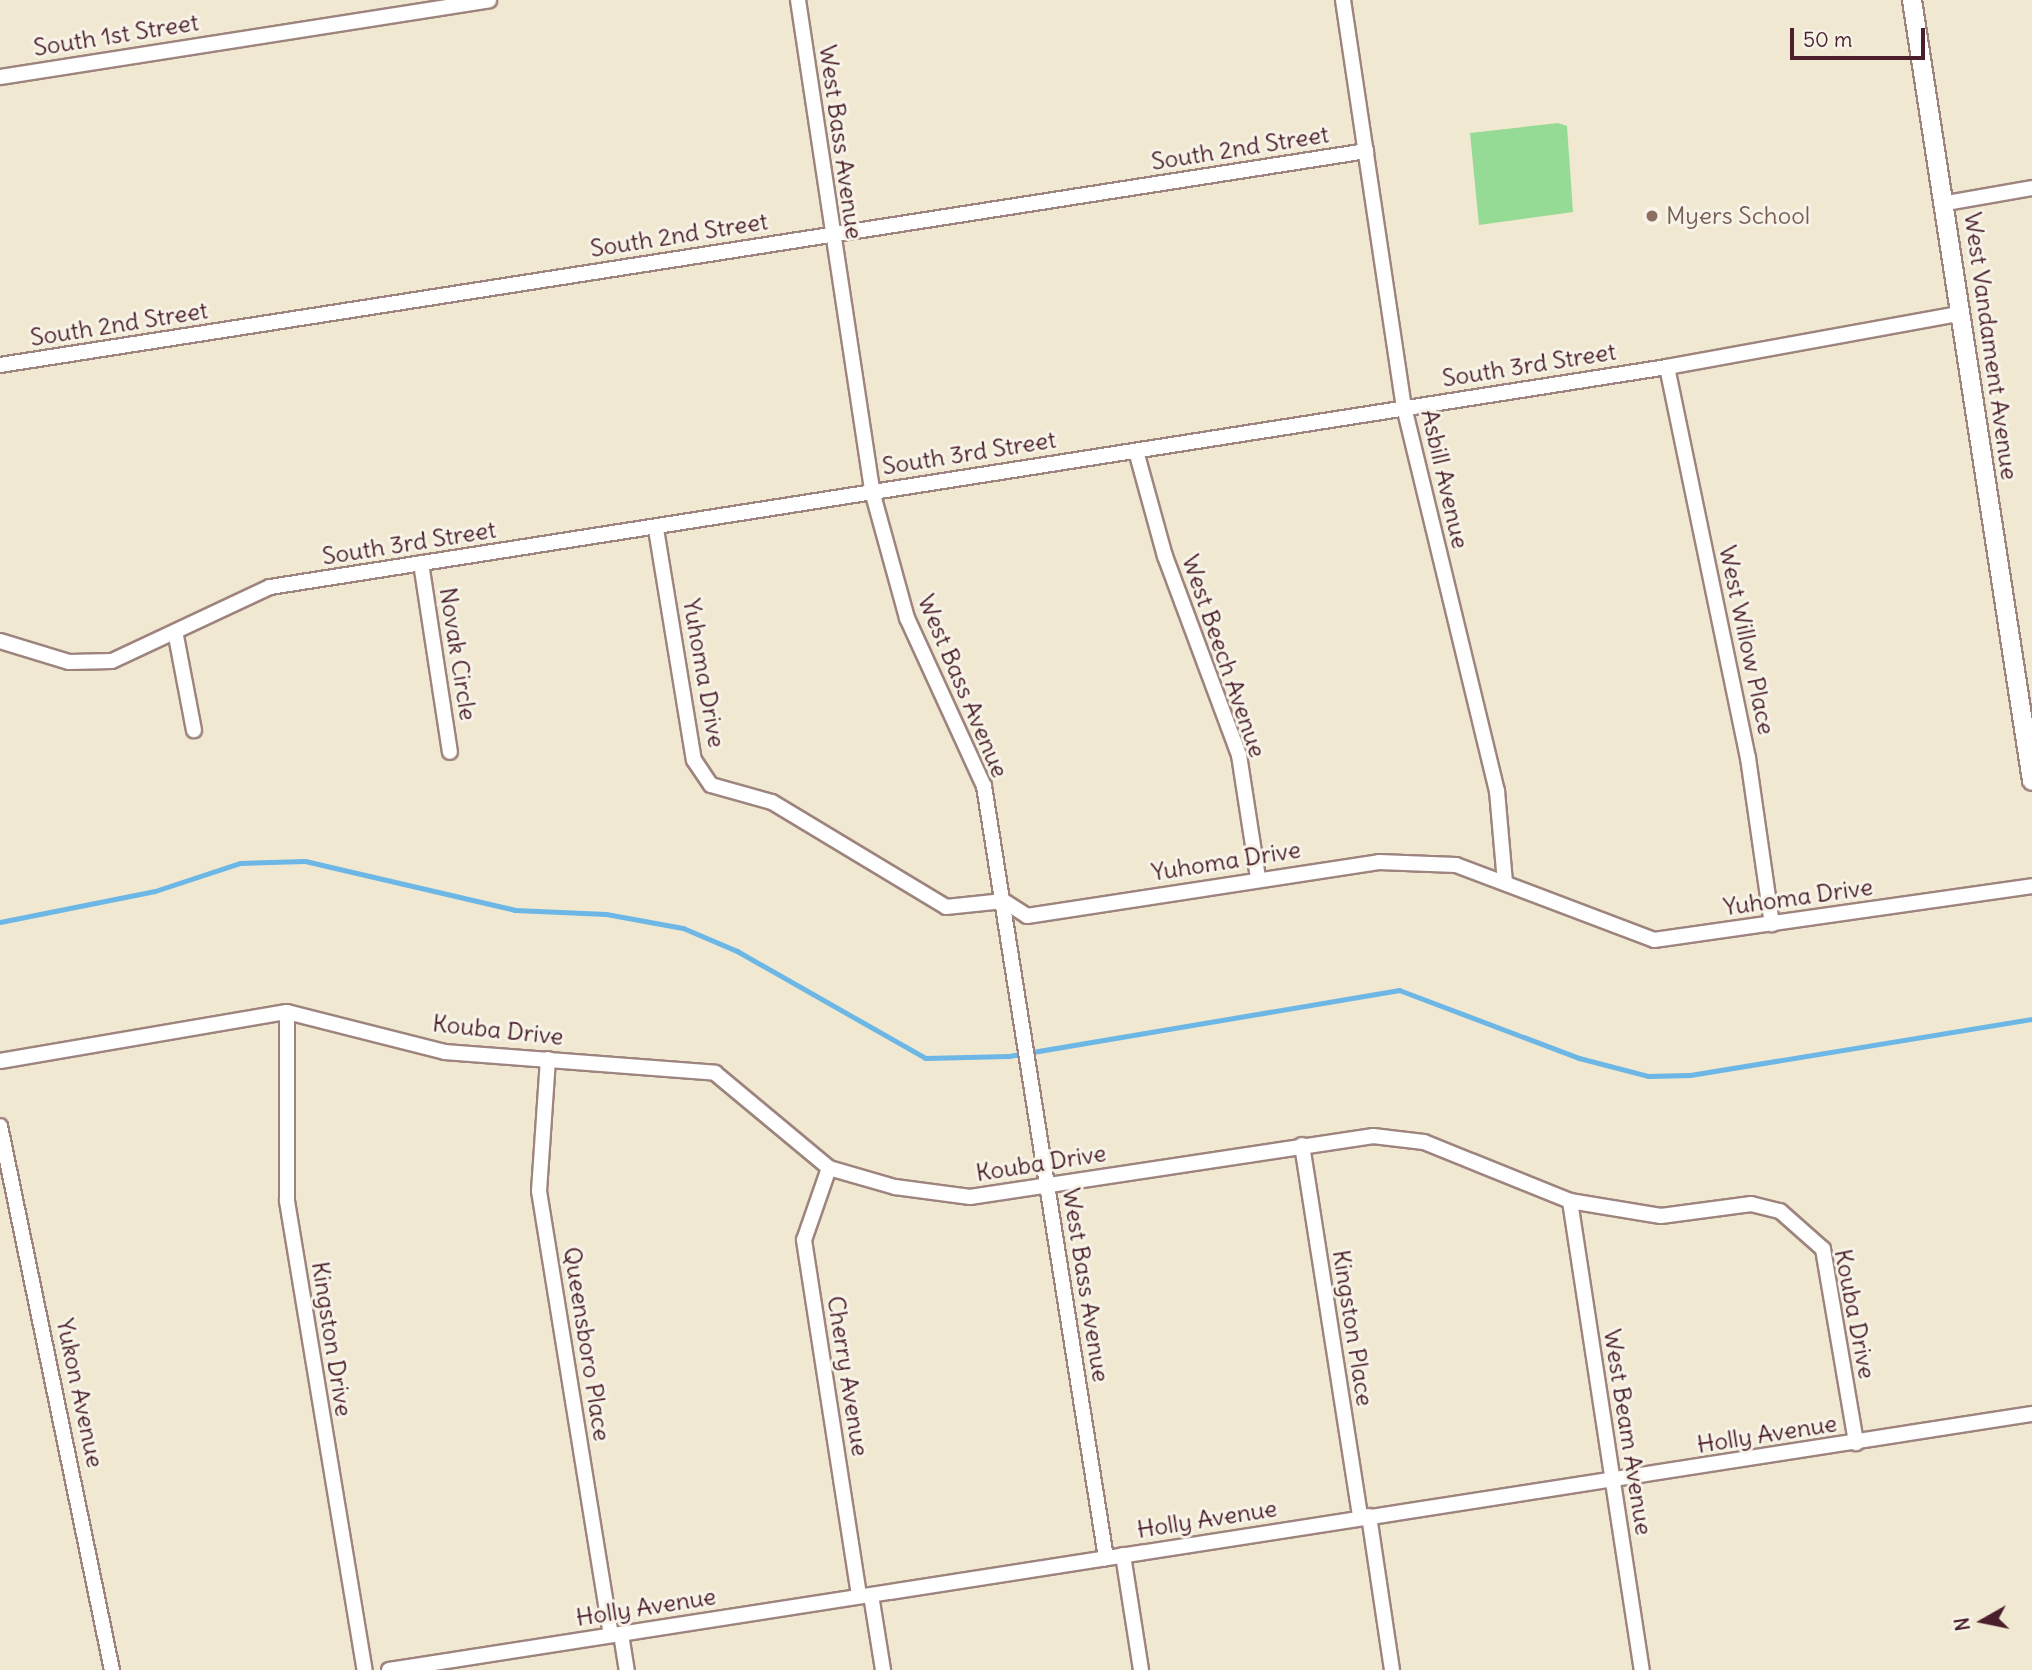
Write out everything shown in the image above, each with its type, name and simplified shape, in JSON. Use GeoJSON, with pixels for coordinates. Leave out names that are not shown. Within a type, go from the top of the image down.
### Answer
{"type":"FeatureCollection","features":[{"type":"Feature","properties":{"kind":"street","name":"South 1st Street"},"geometry":{"type":"LineString","coordinates":[[0,77],[489,0]]}},
{"type":"Feature","properties":{"kind":"street","name":"West Bass Avenue"},"geometry":{"type":"LineString","coordinates":[[798,0],[872,491],[907,618],[984,786],[1106,1558]]}},
{"type":"Feature","properties":{"kind":"street","name":"Asbill Avenue"},"geometry":{"type":"LineString","coordinates":[[1343,0],[1404,407],[1497,791],[1505,883]]}},
{"type":"Feature","properties":{"kind":"street","name":"West Vandament Avenue"},"geometry":{"type":"LineString","coordinates":[[1912,0],[1947,204],[1959,314],[2032,781]]}},
{"type":"Feature","properties":{"kind":"street","name":"South 2nd Street"},"geometry":{"type":"LineString","coordinates":[[0,365],[1366,151]]}},
{"type":"Feature","properties":{"kind":"street"},"geometry":{"type":"LineString","coordinates":[[1947,204],[2032,188]]}},
{"type":"Feature","properties":{"kind":"street","name":"South 3rd Street"},"geometry":{"type":"LineString","coordinates":[[0,640],[69,662],[112,661],[176,636],[270,587],[656,530],[872,491],[1667,367],[1959,314]]}},
{"type":"Feature","properties":{"kind":"street","name":"West Willow Place"},"geometry":{"type":"LineString","coordinates":[[1667,367],[1748,758],[1772,924]]}},
{"type":"Feature","properties":{"kind":"street","name":"West Beech Avenue"},"geometry":{"type":"LineString","coordinates":[[1136,451],[1165,556],[1239,755],[1258,878]]}},
{"type":"Feature","properties":{"kind":"street","name":"Yuhoma Drive"},"geometry":{"type":"LineString","coordinates":[[656,530],[694,760],[710,785],[772,802],[946,907],[1004,901],[1027,916],[1258,878],[1379,862],[1456,865],[1654,940],[2032,886]]}},
{"type":"Feature","properties":{"kind":"street","name":"Novak Circle"},"geometry":{"type":"LineString","coordinates":[[421,563],[450,752]]}},
{"type":"Feature","properties":{"kind":"street"},"geometry":{"type":"LineString","coordinates":[[176,636],[194,730]]}},
{"type":"Feature","properties":{"kind":"street","name":"Kouba Drive"},"geometry":{"type":"LineString","coordinates":[[0,1061],[287,1012],[445,1052],[715,1073],[829,1168],[895,1187],[970,1197],[1373,1136],[1424,1142],[1570,1201],[1661,1216],[1751,1204],[1780,1211],[1806,1229],[1823,1249],[1856,1443]]}},
{"type":"Feature","properties":{"kind":"street","name":"Kingston Drive"},"geometry":{"type":"LineString","coordinates":[[287,1012],[287,1201],[365,1670]]}},
{"type":"Feature","properties":{"kind":"street","name":"Queensboro Place"},"geometry":{"type":"LineString","coordinates":[[548,1059],[539,1191],[616,1634],[627,1670]]}},
{"type":"Feature","properties":{"kind":"street","name":"Yukon Avenue"},"geometry":{"type":"LineString","coordinates":[[0,1126],[112,1670]]}},
{"type":"Feature","properties":{"kind":"street","name":"Kingston Place"},"geometry":{"type":"LineString","coordinates":[[1302,1145],[1392,1670]]}},
{"type":"Feature","properties":{"kind":"street","name":"Cherry Avenue"},"geometry":{"type":"LineString","coordinates":[[829,1168],[804,1240],[865,1595],[883,1670]]}},
{"type":"Feature","properties":{"kind":"street","name":"West Beam Avenue"},"geometry":{"type":"LineString","coordinates":[[1570,1201],[1642,1670]]}},
{"type":"Feature","properties":{"kind":"street","name":"Holly Avenue"},"geometry":{"type":"LineString","coordinates":[[388,1670],[2032,1415]]}},
{"type":"Feature","properties":{"kind":"street"},"geometry":{"type":"LineString","coordinates":[[1123,1555],[1141,1670]]}},
{"type":"Feature","properties":{"kind":"green space"},"geometry":{"type":"Polygon","coordinates":[[[1558,123],[1567,126],[1573,212],[1479,225],[1470,133],[1558,123]]]}},
{"type":"Feature","properties":{"kind":"waterway"},"geometry":{"type":"LineString","coordinates":[[0,922],[155,891],[240,863],[305,861],[515,910],[606,914],[683,928],[737,951],[925,1058],[1009,1056],[1399,990],[1579,1058],[1648,1076],[1690,1075],[2032,1019]]}},
{"type":"Feature","properties":{"kind":"place","name":"Myers School"},"geometry":{"type":"Point","coordinates":[1652,216]}}]}
